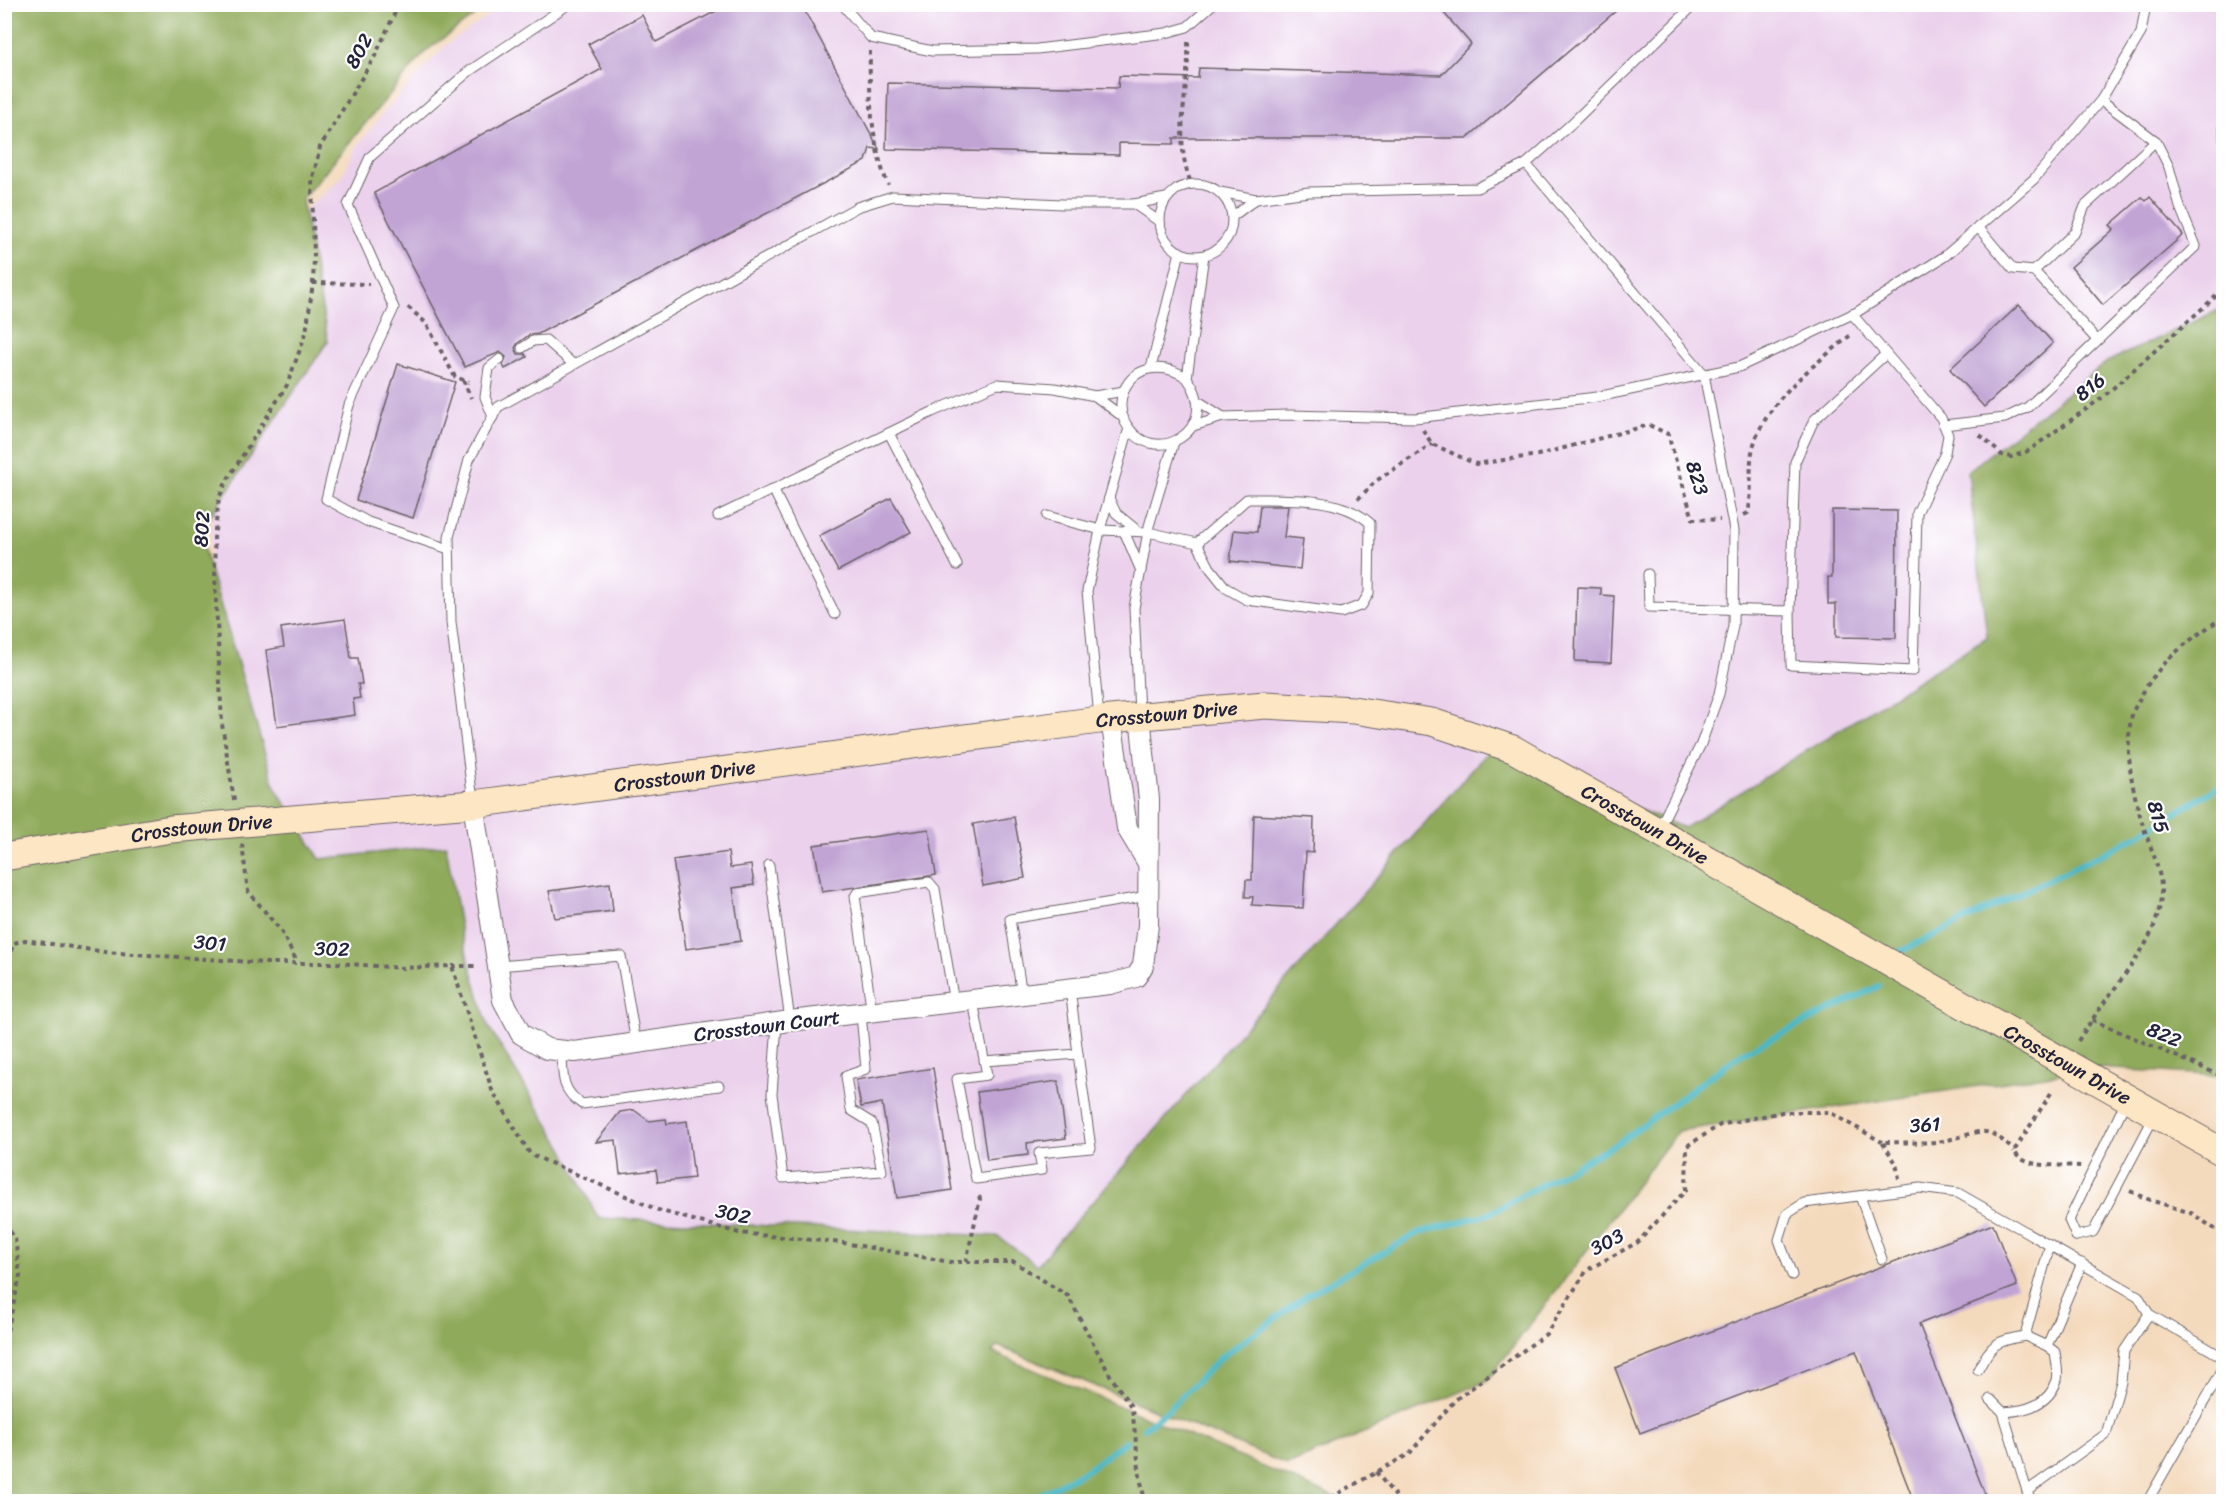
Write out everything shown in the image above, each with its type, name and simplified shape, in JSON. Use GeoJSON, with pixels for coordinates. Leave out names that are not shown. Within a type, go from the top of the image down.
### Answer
{"type":"FeatureCollection","features":[{"type":"Feature","properties":{"kind":"street","name":"Crosstown Drive"},"geometry":{"type":"LineString","coordinates":[[4,857],[171,829],[473,804],[1105,719],[1265,705],[1353,710],[1432,722],[1513,749],[2223,1153]]}},
{"type":"Feature","properties":{"kind":"street","name":"Crosstown Court"},"geometry":{"type":"LineString","coordinates":[[473,804],[502,1000],[521,1034],[547,1049],[575,1052],[783,1022],[1110,984],[1136,977],[1143,966],[1148,896],[1149,799],[1140,717]]}},
{"type":"Feature","properties":{"kind":"street","name":"Crosstown Court"},"geometry":{"type":"LineString","coordinates":[[1105,719],[1128,828],[1148,863]]}},
{"type":"Feature","properties":{"kind":"lane"},"geometry":{"type":"LineString","coordinates":[[449,549],[368,522],[326,499],[349,405],[394,308],[348,205],[370,158],[468,72],[569,4]]}},
{"type":"Feature","properties":{"kind":"lane"},"geometry":{"type":"LineString","coordinates":[[842,4],[871,38],[932,51],[1036,49],[1166,33],[1187,27],[1213,4]]}},
{"type":"Feature","properties":{"kind":"lane"},"geometry":{"type":"LineString","coordinates":[[473,804],[451,622],[449,537],[469,460],[498,407],[857,207],[893,196],[1062,204],[1134,204],[1166,198],[1182,186],[1191,183],[1201,183],[1220,192],[1256,199],[1309,192],[1477,188],[1526,164],[1570,125],[1695,4]]}},
{"type":"Feature","properties":{"kind":"lane"},"geometry":{"type":"LineString","coordinates":[[1193,426],[1223,417],[1287,415],[1415,418],[1597,397],[1739,367],[1852,314],[1945,256],[2034,179],[2101,100],[2141,33],[2146,4]]}},
{"type":"Feature","properties":{"kind":"lane"},"geometry":{"type":"LineString","coordinates":[[2223,23],[2223,140]]}},
{"type":"Feature","properties":{"kind":"lane"},"geometry":{"type":"LineString","coordinates":[[1944,425],[2005,418],[2028,407],[2196,246],[2180,207],[2169,167],[2156,141],[2101,100]]}},
{"type":"Feature","properties":{"kind":"lane"},"geometry":{"type":"LineString","coordinates":[[2034,271],[2075,232],[2085,206],[2156,141]]}},
{"type":"Feature","properties":{"kind":"lane"},"geometry":{"type":"LineString","coordinates":[[1526,164],[1704,374],[1734,530],[1733,626],[1719,694],[1701,744],[1658,830]]}},
{"type":"Feature","properties":{"kind":"lane"},"geometry":{"type":"LineString","coordinates":[[1166,198],[1161,209],[1160,222],[1169,245],[1179,252],[1192,256],[1204,255],[1222,245],[1229,237],[1233,216],[1226,198],[1220,192]]}},
{"type":"Feature","properties":{"kind":"lane"},"geometry":{"type":"LineString","coordinates":[[1233,216],[1256,199]]}},
{"type":"Feature","properties":{"kind":"lane"},"geometry":{"type":"LineString","coordinates":[[1134,204],[1160,222]]}},
{"type":"Feature","properties":{"kind":"lane"},"geometry":{"type":"LineString","coordinates":[[1978,227],[2013,269],[2034,271],[2097,340]]}},
{"type":"Feature","properties":{"kind":"lane"},"geometry":{"type":"LineString","coordinates":[[1151,368],[1179,252]]}},
{"type":"Feature","properties":{"kind":"lane"},"geometry":{"type":"LineString","coordinates":[[1187,378],[1204,255]]}},
{"type":"Feature","properties":{"kind":"lane"},"geometry":{"type":"LineString","coordinates":[[1852,314],[1887,354],[1941,418],[1948,435],[1945,453],[1917,513],[1913,671],[1791,666],[1790,611],[1795,462],[1814,420],[1887,354]]}},
{"type":"Feature","properties":{"kind":"lane"},"geometry":{"type":"LineString","coordinates":[[522,348],[532,341],[546,339],[573,364]]}},
{"type":"Feature","properties":{"kind":"lane"},"geometry":{"type":"LineString","coordinates":[[493,417],[485,397],[489,368],[500,359]]}},
{"type":"Feature","properties":{"kind":"lane"},"geometry":{"type":"LineString","coordinates":[[1164,367],[1176,370],[1187,378],[1195,388],[1198,400],[1198,414],[1193,426],[1174,442],[1161,444],[1137,437],[1129,428],[1121,408],[1124,391],[1131,380],[1140,372],[1164,367]]}},
{"type":"Feature","properties":{"kind":"lane"},"geometry":{"type":"LineString","coordinates":[[718,516],[889,433],[998,384],[1055,387],[1095,396],[1124,391]]}},
{"type":"Feature","properties":{"kind":"lane"},"geometry":{"type":"LineString","coordinates":[[1095,396],[1123,417]]}},
{"type":"Feature","properties":{"kind":"lane"},"geometry":{"type":"LineString","coordinates":[[1198,400],[1223,417]]}},
{"type":"Feature","properties":{"kind":"lane"},"geometry":{"type":"LineString","coordinates":[[1105,719],[1087,591],[1109,498],[1129,428]]}},
{"type":"Feature","properties":{"kind":"lane"},"geometry":{"type":"LineString","coordinates":[[889,433],[957,565]]}},
{"type":"Feature","properties":{"kind":"lane"},"geometry":{"type":"LineString","coordinates":[[1140,717],[1134,608],[1141,571],[1144,532],[1174,442]]}},
{"type":"Feature","properties":{"kind":"lane"},"geometry":{"type":"LineString","coordinates":[[773,489],[835,614]]}},
{"type":"Feature","properties":{"kind":"lane"},"geometry":{"type":"LineString","coordinates":[[1109,498],[1116,513],[1144,532]]}},
{"type":"Feature","properties":{"kind":"lane"},"geometry":{"type":"LineString","coordinates":[[1247,499],[1294,499],[1348,508],[1360,514],[1370,523],[1369,593],[1362,605],[1341,613],[1247,600],[1226,588],[1210,568],[1197,543],[1247,499]]}},
{"type":"Feature","properties":{"kind":"lane"},"geometry":{"type":"LineString","coordinates":[[1047,516],[1101,530],[1144,532],[1197,543]]}},
{"type":"Feature","properties":{"kind":"lane"},"geometry":{"type":"LineString","coordinates":[[1124,531],[1141,571]]}},
{"type":"Feature","properties":{"kind":"lane"},"geometry":{"type":"LineString","coordinates":[[1648,574],[1648,608],[1790,611]]}},
{"type":"Feature","properties":{"kind":"lane"},"geometry":{"type":"LineString","coordinates":[[770,865],[783,1022],[772,1094],[783,1178],[882,1171],[872,1123],[851,1110],[846,1076],[867,1069],[867,1013],[855,896],[857,893],[929,882],[935,889],[964,1001],[987,1075],[957,1079],[976,1179],[1042,1170],[1040,1153],[1091,1148],[1071,988]]}},
{"type":"Feature","properties":{"kind":"lane"},"geometry":{"type":"LineString","coordinates":[[1022,995],[1010,919],[1148,896]]}},
{"type":"Feature","properties":{"kind":"lane"},"geometry":{"type":"LineString","coordinates":[[497,966],[621,956],[636,1043]]}},
{"type":"Feature","properties":{"kind":"lane"},"geometry":{"type":"LineString","coordinates":[[561,1051],[563,1081],[570,1097],[582,1104],[719,1086]]}},
{"type":"Feature","properties":{"kind":"lane"},"geometry":{"type":"LineString","coordinates":[[984,1061],[1078,1054]]}},
{"type":"Feature","properties":{"kind":"lane"},"geometry":{"type":"LineString","coordinates":[[2076,1236],[2069,1220],[2127,1098]]}},
{"type":"Feature","properties":{"kind":"lane"},"geometry":{"type":"LineString","coordinates":[[2066,1254],[2076,1236],[2093,1232],[2156,1114]]}},
{"type":"Feature","properties":{"kind":"lane"},"geometry":{"type":"LineString","coordinates":[[1792,1275],[1779,1240],[1787,1214],[1804,1203],[1920,1188],[1958,1193],[2138,1296],[2149,1314],[2223,1358]]}},
{"type":"Feature","properties":{"kind":"lane"},"geometry":{"type":"LineString","coordinates":[[1860,1196],[1881,1259]]}},
{"type":"Feature","properties":{"kind":"lane"},"geometry":{"type":"LineString","coordinates":[[2025,1336],[2050,1245]]}},
{"type":"Feature","properties":{"kind":"lane"},"geometry":{"type":"LineString","coordinates":[[2047,1346],[2082,1263]]}},
{"type":"Feature","properties":{"kind":"lane"},"geometry":{"type":"LineString","coordinates":[[2027,1491],[2106,1434],[2121,1382],[2124,1351],[2149,1314]]}},
{"type":"Feature","properties":{"kind":"lane"},"geometry":{"type":"LineString","coordinates":[[1978,1370],[1986,1354],[1998,1341],[2025,1336],[2055,1352],[2058,1379],[2047,1398],[2024,1411],[2003,1412]]}},
{"type":"Feature","properties":{"kind":"lane"},"geometry":{"type":"LineString","coordinates":[[2147,1502],[2223,1367]]}},
{"type":"Feature","properties":{"kind":"lane"},"geometry":{"type":"LineString","coordinates":[[1990,1399],[2003,1412],[2031,1502]]}},
{"type":"Feature","properties":{"kind":"path","name":"802"},"geometry":{"type":"LineString","coordinates":[[234,800],[222,724],[214,538],[219,498],[226,482],[287,385],[306,333],[313,283],[312,182],[320,147],[375,56],[399,4]]}},
{"type":"Feature","properties":{"kind":"path"},"geometry":{"type":"LineString","coordinates":[[1187,27],[1188,51],[1182,123],[1185,167],[1191,183]]}},
{"type":"Feature","properties":{"kind":"path"},"geometry":{"type":"LineString","coordinates":[[871,38],[869,83],[878,161],[893,196]]}},
{"type":"Feature","properties":{"kind":"path"},"geometry":{"type":"LineString","coordinates":[[313,283],[367,283],[386,288],[426,322],[455,377],[470,382]]}},
{"type":"Feature","properties":{"kind":"path","name":"816"},"geometry":{"type":"LineString","coordinates":[[1965,422],[2002,455],[2012,457],[2028,451],[2103,398],[2223,289]]}},
{"type":"Feature","properties":{"kind":"path"},"geometry":{"type":"LineString","coordinates":[[1732,521],[1748,513],[1752,497],[1751,471],[1754,444],[1778,399],[1807,371],[1862,325]]}},
{"type":"Feature","properties":{"kind":"path"},"geometry":{"type":"LineString","coordinates":[[1348,508],[1376,481],[1432,444],[1415,418]]}},
{"type":"Feature","properties":{"kind":"path","name":"823"},"geometry":{"type":"LineString","coordinates":[[1432,444],[1476,464],[1538,455],[1648,425],[1668,434],[1693,519],[1732,521]]}},
{"type":"Feature","properties":{"kind":"path","name":"815"},"geometry":{"type":"LineString","coordinates":[[2078,1041],[2136,961],[2151,934],[2158,908],[2161,887],[2142,820],[2129,754],[2131,717],[2145,687],[2164,662],[2223,617]]}},
{"type":"Feature","properties":{"kind":"path"},"geometry":{"type":"LineString","coordinates":[[242,843],[248,891],[280,931],[297,962]]}},
{"type":"Feature","properties":{"kind":"path","name":"301"},"geometry":{"type":"LineString","coordinates":[[4,968],[14,943],[25,940],[105,952],[265,963],[297,962]]}},
{"type":"Feature","properties":{"kind":"path","name":"302"},"geometry":{"type":"LineString","coordinates":[[297,962],[403,968],[452,966],[492,1090],[530,1154],[658,1210],[739,1233],[844,1243],[950,1262],[1014,1262],[1068,1296],[1110,1374],[1132,1408],[1145,1502]]}},
{"type":"Feature","properties":{"kind":"path"},"geometry":{"type":"LineString","coordinates":[[452,966],[497,966]]}},
{"type":"Feature","properties":{"kind":"path","name":"822"},"geometry":{"type":"LineString","coordinates":[[2092,1020],[2223,1077]]}},
{"type":"Feature","properties":{"kind":"path","name":"303"},"geometry":{"type":"LineString","coordinates":[[1323,1502],[1410,1454],[1455,1400],[1546,1334],[1587,1270],[1638,1242],[1686,1190],[1687,1146],[1720,1125],[1782,1112],[1828,1112],[1882,1142]]}},
{"type":"Feature","properties":{"kind":"path","name":"361"},"geometry":{"type":"LineString","coordinates":[[1882,1142],[1942,1141],[1978,1131],[1999,1136],[2014,1151]]}},
{"type":"Feature","properties":{"kind":"path","name":"361"},"geometry":{"type":"LineString","coordinates":[[1882,1142],[1896,1162],[1900,1190]]}},
{"type":"Feature","properties":{"kind":"path"},"geometry":{"type":"LineString","coordinates":[[966,1262],[980,1199],[976,1179]]}},
{"type":"Feature","properties":{"kind":"path"},"geometry":{"type":"LineString","coordinates":[[4,1224],[15,1238],[20,1276],[4,1344]]}},
{"type":"Feature","properties":{"kind":"path"},"geometry":{"type":"LineString","coordinates":[[1375,1472],[1400,1502]]}},
{"type":"Feature","properties":{"kind":"shaded area"},"geometry":{"type":"Polygon","coordinates":[[[503,5],[2223,5],[2223,308],[1968,471],[1987,637],[1683,828],[1490,749],[975,1336],[581,1258],[184,839],[235,273],[341,178],[357,146],[391,104],[446,45],[503,5]]]}},
{"type":"Feature","properties":{"kind":"green space"},"geometry":{"type":"Polygon","coordinates":[[[5,5],[489,5],[426,51],[302,199],[328,341],[199,533],[275,787],[320,859],[446,845],[461,933],[488,1026],[563,1148],[598,1218],[997,1236],[1037,1265],[1490,749],[1684,828],[1987,637],[1968,471],[2107,362],[2223,308],[2223,1076],[2099,1068],[1678,1131],[1487,1381],[1288,1465],[998,1346],[992,1352],[1344,1501],[5,1502],[5,5]]]}},
{"type":"Feature","properties":{"kind":"building"},"geometry":{"type":"Polygon","coordinates":[[[730,4],[801,4],[879,149],[870,148],[866,161],[538,334],[529,335],[515,348],[518,354],[525,354],[527,357],[505,369],[503,365],[506,357],[500,352],[465,367],[374,193],[602,69],[588,44],[642,15],[656,42],[730,4]]]}},
{"type":"Feature","properties":{"kind":"building"},"geometry":{"type":"Polygon","coordinates":[[[1436,4],[1624,4],[1467,138],[1174,138],[1174,144],[1119,143],[1119,155],[886,149],[888,83],[1118,88],[1119,76],[1198,78],[1199,68],[1441,75],[1471,44],[1436,4]]]}},
{"type":"Feature","properties":{"kind":"building"},"geometry":{"type":"Polygon","coordinates":[[[2142,197],[2146,201],[2150,197],[2183,235],[2103,305],[2071,267],[2114,229],[2110,225],[2142,197]]]}},
{"type":"Feature","properties":{"kind":"building"},"geometry":{"type":"Polygon","coordinates":[[[2019,305],[2053,343],[1984,407],[1950,369],[2019,305]]]}},
{"type":"Feature","properties":{"kind":"building"},"geometry":{"type":"Polygon","coordinates":[[[398,364],[455,382],[413,518],[356,500],[398,364]]]}},
{"type":"Feature","properties":{"kind":"building"},"geometry":{"type":"Polygon","coordinates":[[[891,498],[911,532],[838,571],[819,536],[891,498]]]}},
{"type":"Feature","properties":{"kind":"building"},"geometry":{"type":"Polygon","coordinates":[[[1260,506],[1288,506],[1284,537],[1303,539],[1300,569],[1230,561],[1234,530],[1257,532],[1260,506]]]}},
{"type":"Feature","properties":{"kind":"building"},"geometry":{"type":"Polygon","coordinates":[[[1832,510],[1897,511],[1896,638],[1836,637],[1836,604],[1828,604],[1828,577],[1832,577],[1832,510]]]}},
{"type":"Feature","properties":{"kind":"building"},"geometry":{"type":"Polygon","coordinates":[[[1577,587],[1601,588],[1601,595],[1614,596],[1611,663],[1575,661],[1577,587]]]}},
{"type":"Feature","properties":{"kind":"building"},"geometry":{"type":"Polygon","coordinates":[[[345,619],[351,658],[358,658],[362,684],[358,684],[360,698],[353,699],[355,715],[277,726],[266,650],[284,647],[281,628],[345,619]]]}},
{"type":"Feature","properties":{"kind":"building"},"geometry":{"type":"Polygon","coordinates":[[[1254,815],[1314,818],[1313,853],[1306,852],[1303,908],[1252,905],[1253,897],[1245,897],[1246,880],[1252,880],[1254,815]]]}},
{"type":"Feature","properties":{"kind":"building"},"geometry":{"type":"Polygon","coordinates":[[[1014,817],[1025,878],[983,886],[973,824],[1014,817]]]}},
{"type":"Feature","properties":{"kind":"building"},"geometry":{"type":"Polygon","coordinates":[[[929,829],[936,875],[822,892],[814,845],[929,829]]]}},
{"type":"Feature","properties":{"kind":"building"},"geometry":{"type":"Polygon","coordinates":[[[728,852],[730,868],[751,865],[754,885],[733,888],[741,941],[686,949],[673,860],[728,852]]]}},
{"type":"Feature","properties":{"kind":"building"},"geometry":{"type":"Polygon","coordinates":[[[610,883],[613,911],[555,918],[549,891],[610,883]]]}},
{"type":"Feature","properties":{"kind":"building"},"geometry":{"type":"Polygon","coordinates":[[[933,1068],[952,1190],[897,1198],[882,1103],[861,1107],[856,1080],[933,1068]]]}},
{"type":"Feature","properties":{"kind":"building"},"geometry":{"type":"Polygon","coordinates":[[[1058,1081],[1066,1138],[1027,1143],[1028,1155],[987,1160],[977,1092],[1058,1081]]]}},
{"type":"Feature","properties":{"kind":"building"},"geometry":{"type":"Polygon","coordinates":[[[634,1110],[649,1121],[666,1119],[667,1124],[687,1121],[694,1178],[658,1182],[656,1170],[620,1174],[616,1140],[596,1142],[620,1112],[634,1110]]]}},
{"type":"Feature","properties":{"kind":"building"},"geometry":{"type":"Polygon","coordinates":[[[1993,1224],[2017,1286],[1919,1324],[1988,1502],[1914,1502],[1856,1351],[1640,1433],[1615,1368],[1993,1224]]]}},
{"type":"Feature","properties":{"kind":"waterway"},"geometry":{"type":"LineString","coordinates":[[1897,953],[2125,843],[2224,784]]}},
{"type":"Feature","properties":{"kind":"waterway"},"geometry":{"type":"LineString","coordinates":[[1144,1428],[1167,1411],[1220,1358],[1311,1293],[1418,1233],[1489,1214],[1621,1141],[1744,1052],[1879,986]]}},
{"type":"Feature","properties":{"kind":"waterway"},"geometry":{"type":"LineString","coordinates":[[1026,1502],[1087,1470],[1126,1441]]}}]}
